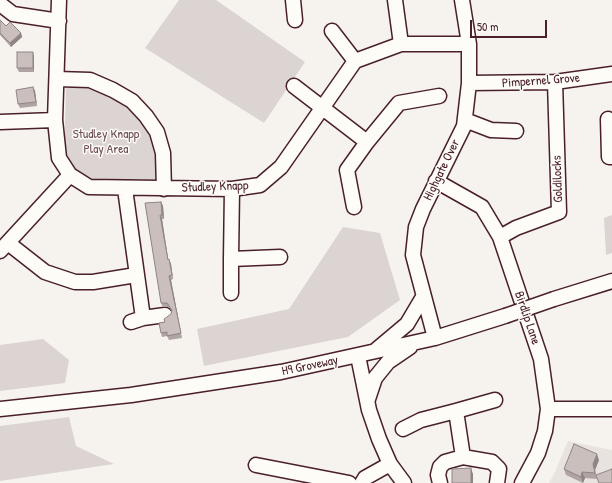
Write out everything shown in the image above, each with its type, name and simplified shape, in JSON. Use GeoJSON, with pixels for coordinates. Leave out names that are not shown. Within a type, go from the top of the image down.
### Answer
{"type":"FeatureCollection","features":[{"type":"Feature","properties":{"kind":"street","name":"Studley Knapp"},"geometry":{"type":"LineString","coordinates":[[59,0],[55,120],[58,158],[70,175],[89,187],[232,189],[260,185],[281,167],[355,62]]}},
{"type":"Feature","properties":{"kind":"street"},"geometry":{"type":"LineString","coordinates":[[293,0],[295,20]]}},
{"type":"Feature","properties":{"kind":"street"},"geometry":{"type":"LineString","coordinates":[[395,0],[402,44]]}},
{"type":"Feature","properties":{"kind":"street","name":"Highgate Over"},"geometry":{"type":"LineString","coordinates":[[435,338],[423,298],[413,255],[416,227],[436,181],[464,126],[469,83],[469,44],[465,1]]}},
{"type":"Feature","properties":{"kind":"street"},"geometry":{"type":"LineString","coordinates":[[0,4],[12,14],[59,21]]}},
{"type":"Feature","properties":{"kind":"street"},"geometry":{"type":"LineString","coordinates":[[332,31],[355,62],[402,44],[469,44]]}},
{"type":"Feature","properties":{"kind":"street","name":"Pimpernel Grove"},"geometry":{"type":"LineString","coordinates":[[469,83],[555,82],[612,74]]}},
{"type":"Feature","properties":{"kind":"street","name":"Studley Knapp"},"geometry":{"type":"LineString","coordinates":[[57,79],[90,80],[113,90],[132,101],[146,116],[157,132],[163,153],[164,189]]}},
{"type":"Feature","properties":{"kind":"street","name":"Goldilocks"},"geometry":{"type":"LineString","coordinates":[[500,237],[516,228],[559,212],[555,82]]}},
{"type":"Feature","properties":{"kind":"street"},"geometry":{"type":"LineString","coordinates":[[294,86],[367,142]]}},
{"type":"Feature","properties":{"kind":"street"},"geometry":{"type":"LineString","coordinates":[[354,207],[347,170],[367,142],[399,103],[439,96]]}},
{"type":"Feature","properties":{"kind":"street"},"geometry":{"type":"LineString","coordinates":[[608,119],[609,157],[612,156]]}},
{"type":"Feature","properties":{"kind":"street"},"geometry":{"type":"LineString","coordinates":[[0,122],[55,120]]}},
{"type":"Feature","properties":{"kind":"street"},"geometry":{"type":"LineString","coordinates":[[465,120],[491,130],[516,131]]}},
{"type":"Feature","properties":{"kind":"street"},"geometry":{"type":"LineString","coordinates":[[70,175],[4,247],[45,272],[75,282],[93,282],[136,276]]}},
{"type":"Feature","properties":{"kind":"street","name":"Birdlip Lane"},"geometry":{"type":"LineString","coordinates":[[436,181],[482,206],[500,237],[541,359],[548,408],[545,431],[538,453],[522,483]]}},
{"type":"Feature","properties":{"kind":"street"},"geometry":{"type":"LineString","coordinates":[[125,188],[136,276],[137,320],[165,315]]}},
{"type":"Feature","properties":{"kind":"street"},"geometry":{"type":"LineString","coordinates":[[231,293],[232,189]]}},
{"type":"Feature","properties":{"kind":"street"},"geometry":{"type":"LineString","coordinates":[[231,259],[280,257]]}},
{"type":"Feature","properties":{"kind":"street","name":"H9 Groveway"},"geometry":{"type":"LineString","coordinates":[[0,410],[175,389],[281,372],[373,353],[435,338],[612,281]]}},
{"type":"Feature","properties":{"kind":"street"},"geometry":{"type":"LineString","coordinates":[[373,353],[406,324],[423,298]]}},
{"type":"Feature","properties":{"kind":"street"},"geometry":{"type":"LineString","coordinates":[[367,399],[375,378],[388,362],[419,342]]}},
{"type":"Feature","properties":{"kind":"street"},"geometry":{"type":"LineString","coordinates":[[358,356],[369,410],[390,464],[404,483]]}},
{"type":"Feature","properties":{"kind":"street"},"geometry":{"type":"LineString","coordinates":[[403,430],[421,420],[494,400]]}},
{"type":"Feature","properties":{"kind":"street"},"geometry":{"type":"LineString","coordinates":[[548,408],[612,410]]}},
{"type":"Feature","properties":{"kind":"street"},"geometry":{"type":"LineString","coordinates":[[456,411],[463,457]]}},
{"type":"Feature","properties":{"kind":"street"},"geometry":{"type":"LineString","coordinates":[[440,483],[438,475],[440,467],[445,462],[463,457],[492,462],[498,469],[497,483]]}},
{"type":"Feature","properties":{"kind":"street"},"geometry":{"type":"LineString","coordinates":[[362,483],[365,478],[390,464]]}},
{"type":"Feature","properties":{"kind":"street"},"geometry":{"type":"LineString","coordinates":[[256,465],[349,483]]}},
{"type":"Feature","properties":{"kind":"shaded area"},"geometry":{"type":"Polygon","coordinates":[[[568,441],[612,450],[612,483],[549,483],[568,441]]]}},
{"type":"Feature","properties":{"kind":"green space"},"geometry":{"type":"Polygon","coordinates":[[[179,0],[216,0],[305,62],[264,123],[145,48],[179,0]]]}},
{"type":"Feature","properties":{"kind":"green space","name":"Studley Knapp Play Area"},"geometry":{"type":"Polygon","coordinates":[[[78,86],[99,90],[136,111],[158,146],[159,186],[98,184],[82,179],[64,156],[66,88],[78,86]]]}},
{"type":"Feature","properties":{"kind":"green space"},"geometry":{"type":"Polygon","coordinates":[[[612,215],[612,253],[606,255],[604,218],[612,215]]]}},
{"type":"Feature","properties":{"kind":"green space"},"geometry":{"type":"Polygon","coordinates":[[[343,227],[380,233],[400,300],[348,337],[204,366],[197,329],[289,309],[343,227]]]}},
{"type":"Feature","properties":{"kind":"green space"},"geometry":{"type":"Polygon","coordinates":[[[43,339],[69,360],[65,383],[0,391],[0,345],[43,339]]]}},
{"type":"Feature","properties":{"kind":"green space"},"geometry":{"type":"Polygon","coordinates":[[[69,417],[76,446],[114,464],[0,481],[0,426],[69,417]]]}},
{"type":"Feature","properties":{"kind":"building"},"geometry":{"type":"Polygon","coordinates":[[[0,20],[6,26],[10,22],[21,33],[10,43],[0,33],[0,20]]]}},
{"type":"Feature","properties":{"kind":"building"},"geometry":{"type":"Polygon","coordinates":[[[17,52],[33,52],[33,68],[17,68],[17,52]]]}},
{"type":"Feature","properties":{"kind":"building"},"geometry":{"type":"Polygon","coordinates":[[[33,87],[36,102],[18,104],[16,90],[33,87]]]}},
{"type":"Feature","properties":{"kind":"building"},"geometry":{"type":"Polygon","coordinates":[[[161,202],[162,215],[160,215],[172,275],[169,276],[181,333],[167,336],[167,332],[161,333],[159,323],[165,322],[164,319],[171,314],[172,310],[167,303],[161,303],[145,203],[161,202]]]}},
{"type":"Feature","properties":{"kind":"building"},"geometry":{"type":"Polygon","coordinates":[[[574,444],[597,454],[593,464],[595,473],[582,472],[581,477],[564,469],[574,444]]]}},
{"type":"Feature","properties":{"kind":"building"},"geometry":{"type":"Polygon","coordinates":[[[471,468],[471,483],[452,483],[452,469],[471,468]]]}},
{"type":"Feature","properties":{"kind":"building"},"geometry":{"type":"Polygon","coordinates":[[[612,469],[612,483],[599,483],[596,475],[612,469]]]}}]}
